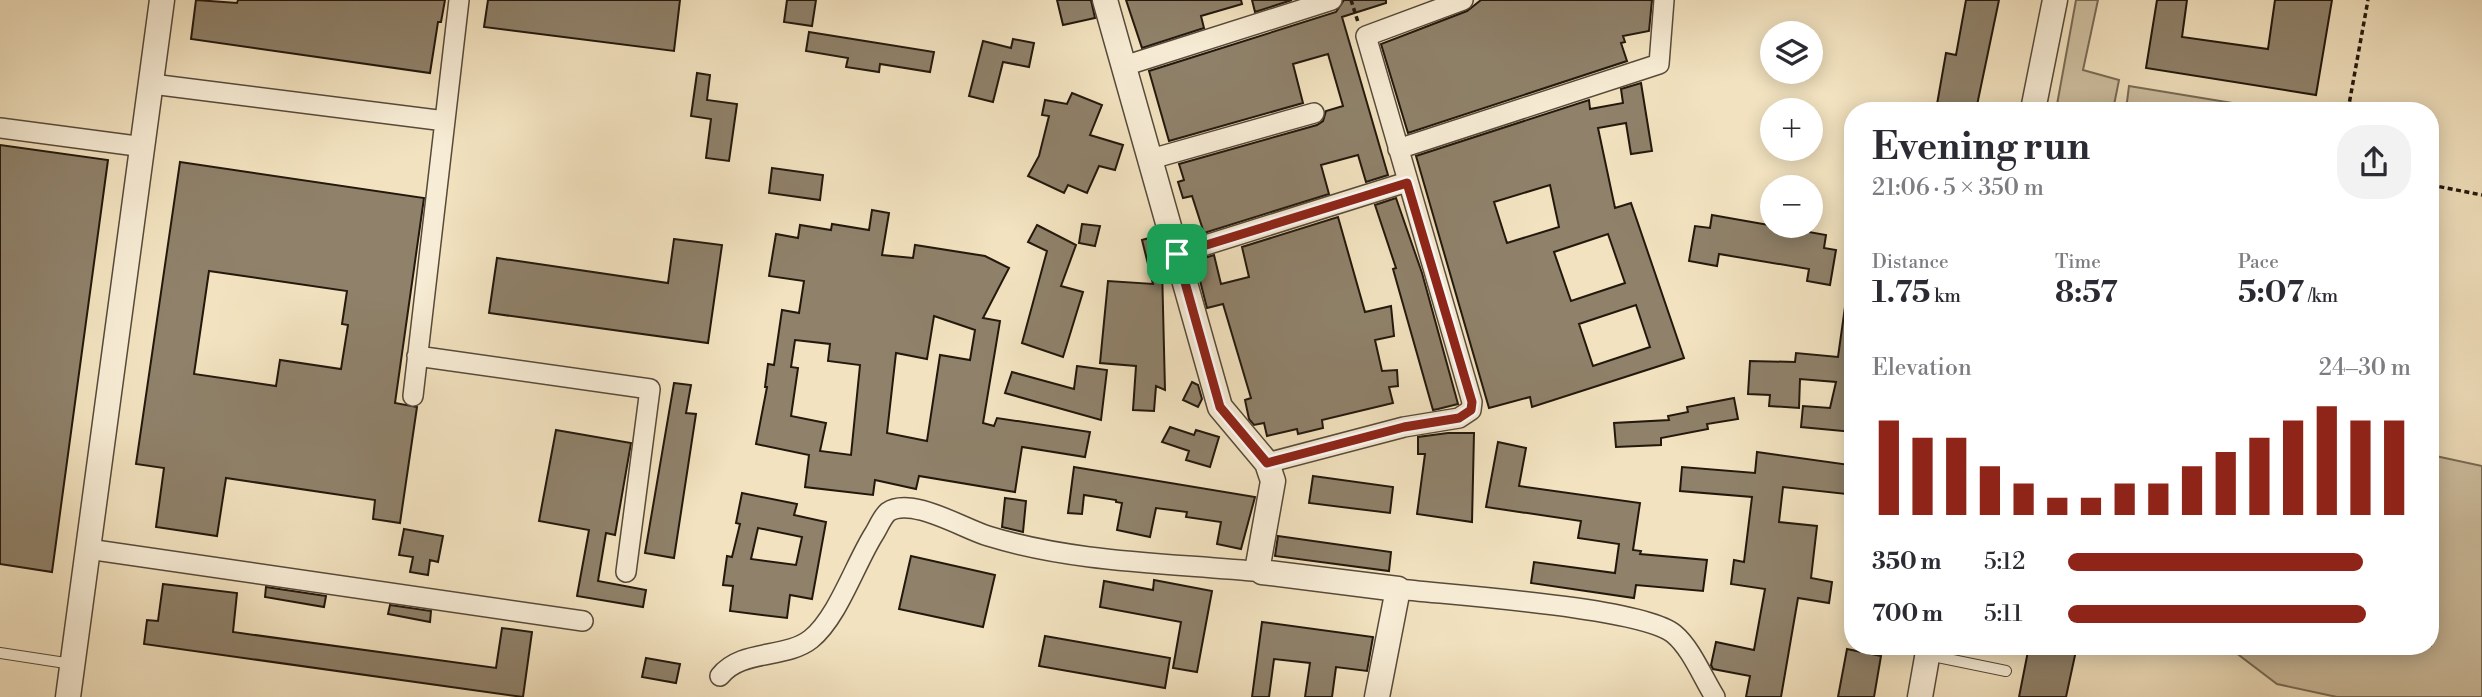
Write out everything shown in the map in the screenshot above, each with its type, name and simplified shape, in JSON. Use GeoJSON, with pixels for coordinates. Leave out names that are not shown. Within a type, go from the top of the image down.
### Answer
{"type":"FeatureCollection","features":[{"type":"Feature","properties":{"kind":"street"},"geometry":{"type":"LineString","coordinates":[[68,697],[162,0]]}},
{"type":"Feature","properties":{"kind":"street"},"geometry":{"type":"LineString","coordinates":[[413,396],[459,0]]}},
{"type":"Feature","properties":{"kind":"street"},"geometry":{"type":"LineString","coordinates":[[1105,0],[1220,407],[1267,463],[1273,481],[1258,565],[1262,572]]}},
{"type":"Feature","properties":{"kind":"street"},"geometry":{"type":"LineString","coordinates":[[1124,66],[1332,0]]}},
{"type":"Feature","properties":{"kind":"street"},"geometry":{"type":"LineString","coordinates":[[1267,463],[1404,427],[1459,418],[1471,410],[1472,402],[1366,36],[1463,0]]}},
{"type":"Feature","properties":{"kind":"street"},"geometry":{"type":"LineString","coordinates":[[1398,149],[1659,64],[1664,0]]}},
{"type":"Feature","properties":{"kind":"street"},"geometry":{"type":"LineString","coordinates":[[2036,102],[2055,0]]}},
{"type":"Feature","properties":{"kind":"street"},"geometry":{"type":"LineString","coordinates":[[152,84],[445,121]]}},
{"type":"Feature","properties":{"kind":"street"},"geometry":{"type":"LineString","coordinates":[[1151,159],[1314,113]]}},
{"type":"Feature","properties":{"kind":"street"},"geometry":{"type":"LineString","coordinates":[[0,128],[144,147]]}},
{"type":"Feature","properties":{"kind":"street"},"geometry":{"type":"LineString","coordinates":[[1177,254],[1407,183]]}},
{"type":"Feature","properties":{"kind":"street"},"geometry":{"type":"LineString","coordinates":[[417,356],[650,389],[625,572]]}},
{"type":"Feature","properties":{"kind":"street"},"geometry":{"type":"LineString","coordinates":[[720,676],[728,666],[741,660],[810,640],[838,600],[860,555],[887,513],[900,508],[919,509],[978,533],[1054,552],[1262,572],[1623,615],[1662,626],[1676,635],[1715,697]]}},
{"type":"Feature","properties":{"kind":"street"},"geometry":{"type":"LineString","coordinates":[[88,549],[583,621]]}},
{"type":"Feature","properties":{"kind":"street"},"geometry":{"type":"LineString","coordinates":[[1377,697],[1398,589]]}},
{"type":"Feature","properties":{"kind":"street"},"geometry":{"type":"LineString","coordinates":[[1920,697],[1928,655]]}},
{"type":"Feature","properties":{"kind":"lane"},"geometry":{"type":"LineString","coordinates":[[0,653],[72,664]]}},
{"type":"Feature","properties":{"kind":"lane"},"geometry":{"type":"LineString","coordinates":[[1947,655],[2006,671]]}},
{"type":"Feature","properties":{"kind":"path"},"geometry":{"type":"LineString","coordinates":[[2349,102],[2368,0]]}},
{"type":"Feature","properties":{"kind":"path"},"geometry":{"type":"LineString","coordinates":[[2439,187],[2482,195]]}},
{"type":"Feature","properties":{"kind":"shaded area"},"geometry":{"type":"Polygon","coordinates":[[[2076,0],[2098,0],[2083,70],[2119,80],[2115,102],[2057,102],[2076,0]]]}},
{"type":"Feature","properties":{"kind":"shaded area"},"geometry":{"type":"Polygon","coordinates":[[[2129,86],[2226,102],[2127,102],[2129,86]]]}},
{"type":"Feature","properties":{"kind":"shaded area"},"geometry":{"type":"Polygon","coordinates":[[[2439,457],[2482,466],[2482,697],[2337,697],[2277,684],[2239,655],[2439,655],[2439,457]]]}},
{"type":"Feature","properties":{"kind":"building"},"geometry":{"type":"Polygon","coordinates":[[[196,0],[237,3],[238,0],[445,0],[441,22],[438,22],[430,73],[191,39],[196,0]]]}},
{"type":"Feature","properties":{"kind":"building"},"geometry":{"type":"Polygon","coordinates":[[[488,0],[680,0],[674,51],[484,27],[488,0]]]}},
{"type":"Feature","properties":{"kind":"building"},"geometry":{"type":"Polygon","coordinates":[[[787,0],[816,0],[812,26],[784,22],[787,0]]]}},
{"type":"Feature","properties":{"kind":"building"},"geometry":{"type":"Polygon","coordinates":[[[1057,0],[1091,0],[1095,18],[1063,25],[1057,0]]]}},
{"type":"Feature","properties":{"kind":"building"},"geometry":{"type":"Polygon","coordinates":[[[1126,0],[1241,0],[1242,4],[1201,16],[1204,28],[1142,48],[1126,0]]]}},
{"type":"Feature","properties":{"kind":"building"},"geometry":{"type":"Polygon","coordinates":[[[1252,0],[1292,0],[1255,12],[1252,0]]]}},
{"type":"Feature","properties":{"kind":"building"},"geometry":{"type":"Polygon","coordinates":[[[1344,0],[1386,0],[1386,3],[1342,17],[1388,175],[1366,182],[1358,155],[1321,165],[1329,194],[1204,233],[1192,196],[1183,198],[1178,182],[1184,180],[1179,164],[1317,125],[1323,121],[1326,111],[1343,106],[1328,54],[1293,64],[1303,103],[1169,141],[1149,71],[1336,12],[1344,0]]]}},
{"type":"Feature","properties":{"kind":"building"},"geometry":{"type":"Polygon","coordinates":[[[1481,0],[1652,0],[1649,31],[1623,36],[1625,42],[1621,43],[1627,61],[1408,133],[1381,44],[1467,11],[1481,0]]]}},
{"type":"Feature","properties":{"kind":"building"},"geometry":{"type":"Polygon","coordinates":[[[1966,0],[1999,0],[1978,102],[1937,102],[1946,53],[1956,55],[1966,0]]]}},
{"type":"Feature","properties":{"kind":"building"},"geometry":{"type":"Polygon","coordinates":[[[2157,0],[2187,0],[2182,37],[2268,49],[2275,0],[2332,0],[2316,95],[2146,68],[2157,0]]]}},
{"type":"Feature","properties":{"kind":"building"},"geometry":{"type":"Polygon","coordinates":[[[809,32],[934,52],[930,72],[880,64],[879,72],[846,67],[848,58],[806,51],[809,32]]]}},
{"type":"Feature","properties":{"kind":"building"},"geometry":{"type":"Polygon","coordinates":[[[1013,39],[1034,43],[1029,67],[1003,62],[993,102],[969,96],[983,41],[1011,48],[1013,39]]]}},
{"type":"Feature","properties":{"kind":"building"},"geometry":{"type":"Polygon","coordinates":[[[697,73],[710,75],[707,100],[737,104],[729,161],[706,158],[711,119],[691,116],[697,73]]]}},
{"type":"Feature","properties":{"kind":"building"},"geometry":{"type":"Polygon","coordinates":[[[1641,83],[1652,151],[1631,154],[1626,123],[1598,128],[1615,208],[1631,203],[1684,358],[1532,407],[1530,397],[1489,408],[1416,156],[1589,100],[1590,109],[1623,103],[1621,89],[1641,83]],[[1550,185],[1494,202],[1507,243],[1559,227],[1550,185]],[[1608,234],[1554,252],[1571,301],[1625,283],[1608,234]],[[1636,305],[1579,324],[1593,366],[1650,347],[1636,305]]]}},
{"type":"Feature","properties":{"kind":"building"},"geometry":{"type":"Polygon","coordinates":[[[1072,93],[1102,105],[1090,135],[1123,145],[1115,170],[1099,166],[1087,193],[1068,185],[1064,193],[1028,176],[1039,156],[1049,116],[1042,115],[1045,100],[1067,104],[1072,93]]]}},
{"type":"Feature","properties":{"kind":"building"},"geometry":{"type":"Polygon","coordinates":[[[0,145],[108,160],[52,572],[0,564],[0,145]]]}},
{"type":"Feature","properties":{"kind":"building"},"geometry":{"type":"Polygon","coordinates":[[[180,162],[424,198],[395,403],[417,407],[400,523],[373,519],[375,500],[226,478],[217,536],[156,527],[164,468],[136,464],[180,162]],[[209,271],[194,374],[276,386],[280,360],[341,369],[348,325],[342,324],[347,291],[209,271]]]}},
{"type":"Feature","properties":{"kind":"building"},"geometry":{"type":"Polygon","coordinates":[[[772,168],[823,175],[820,200],[769,193],[772,168]]]}},
{"type":"Feature","properties":{"kind":"building"},"geometry":{"type":"Polygon","coordinates":[[[1396,198],[1422,273],[1458,404],[1433,410],[1393,269],[1396,268],[1375,205],[1396,198]]]}},
{"type":"Feature","properties":{"kind":"building"},"geometry":{"type":"Polygon","coordinates":[[[872,210],[889,213],[882,255],[913,258],[915,245],[985,256],[1009,268],[983,318],[1000,321],[983,423],[994,426],[997,418],[1090,432],[1085,457],[1022,447],[1015,492],[919,476],[916,489],[875,480],[873,495],[805,487],[809,455],[756,444],[767,387],[768,364],[774,365],[782,310],[799,313],[804,281],[769,276],[776,234],[798,238],[800,225],[831,230],[832,224],[869,230],[872,210]],[[934,316],[927,359],[896,353],[887,433],[927,441],[940,355],[970,360],[975,330],[934,316]],[[795,340],[791,367],[798,368],[791,416],[826,423],[820,451],[851,455],[860,365],[828,361],[830,344],[795,340]]]}},
{"type":"Feature","properties":{"kind":"building"},"geometry":{"type":"Polygon","coordinates":[[[1712,215],[1760,223],[1760,238],[1823,238],[1823,234],[1826,235],[1824,248],[1836,250],[1830,285],[1807,281],[1809,269],[1719,254],[1717,266],[1689,261],[1695,226],[1710,228],[1712,215]]]}},
{"type":"Feature","properties":{"kind":"building"},"geometry":{"type":"Polygon","coordinates":[[[1338,217],[1365,312],[1391,306],[1394,336],[1375,340],[1382,371],[1397,370],[1398,386],[1389,387],[1393,403],[1322,420],[1323,428],[1298,434],[1297,429],[1267,436],[1264,423],[1254,425],[1249,419],[1245,400],[1251,398],[1223,304],[1207,308],[1195,261],[1214,255],[1221,284],[1249,277],[1242,247],[1338,217]]]}},
{"type":"Feature","properties":{"kind":"building"},"geometry":{"type":"Polygon","coordinates":[[[1082,224],[1100,226],[1095,246],[1079,243],[1082,224]]]}},
{"type":"Feature","properties":{"kind":"building"},"geometry":{"type":"Polygon","coordinates":[[[1037,225],[1076,245],[1061,286],[1083,292],[1063,357],[1022,343],[1047,251],[1028,242],[1037,225]]]}},
{"type":"Feature","properties":{"kind":"building"},"geometry":{"type":"Polygon","coordinates":[[[1156,236],[1165,266],[1162,267],[1165,390],[1156,386],[1154,411],[1133,410],[1136,366],[1100,363],[1108,281],[1153,284],[1142,240],[1156,236]]]}},
{"type":"Feature","properties":{"kind":"building"},"geometry":{"type":"Polygon","coordinates":[[[674,239],[722,245],[708,343],[489,313],[497,258],[668,283],[674,239]]]}},
{"type":"Feature","properties":{"kind":"building"},"geometry":{"type":"Polygon","coordinates":[[[1844,314],[1844,431],[1801,427],[1803,406],[1830,408],[1836,382],[1800,379],[1799,408],[1769,406],[1770,395],[1748,394],[1750,361],[1795,362],[1796,353],[1838,357],[1844,314]]]}},
{"type":"Feature","properties":{"kind":"building"},"geometry":{"type":"Polygon","coordinates":[[[1077,366],[1107,370],[1101,420],[1005,393],[1012,372],[1074,389],[1077,366]]]}},
{"type":"Feature","properties":{"kind":"building"},"geometry":{"type":"Polygon","coordinates":[[[1192,382],[1198,385],[1202,399],[1198,407],[1183,400],[1192,382]]]}},
{"type":"Feature","properties":{"kind":"building"},"geometry":{"type":"Polygon","coordinates":[[[674,383],[691,385],[686,413],[696,414],[674,558],[645,553],[674,383]]]}},
{"type":"Feature","properties":{"kind":"building"},"geometry":{"type":"Polygon","coordinates":[[[1734,398],[1738,419],[1707,424],[1708,429],[1661,438],[1661,445],[1616,447],[1614,423],[1669,420],[1668,416],[1688,412],[1687,407],[1734,398]]]}},
{"type":"Feature","properties":{"kind":"building"},"geometry":{"type":"Polygon","coordinates":[[[1170,427],[1194,435],[1196,430],[1219,437],[1210,467],[1186,460],[1189,451],[1162,442],[1170,427]]]}},
{"type":"Feature","properties":{"kind":"building"},"geometry":{"type":"Polygon","coordinates":[[[556,430],[631,443],[615,535],[606,533],[598,581],[646,590],[643,607],[577,596],[589,530],[539,521],[556,430]]]}},
{"type":"Feature","properties":{"kind":"building"},"geometry":{"type":"Polygon","coordinates":[[[1474,433],[1472,522],[1417,514],[1425,454],[1418,454],[1418,437],[1474,433]]]}},
{"type":"Feature","properties":{"kind":"building"},"geometry":{"type":"Polygon","coordinates":[[[1498,442],[1526,448],[1519,486],[1640,503],[1633,550],[1641,551],[1640,554],[1707,560],[1703,591],[1636,585],[1634,598],[1531,583],[1534,562],[1615,573],[1619,544],[1578,538],[1581,521],[1486,507],[1498,442]]]}},
{"type":"Feature","properties":{"kind":"building"},"geometry":{"type":"Polygon","coordinates":[[[1757,452],[1844,464],[1844,494],[1783,487],[1779,522],[1817,526],[1811,578],[1832,582],[1829,603],[1798,598],[1781,697],[1746,697],[1750,676],[1713,669],[1711,665],[1716,642],[1754,650],[1765,589],[1731,584],[1734,560],[1744,562],[1752,497],[1680,491],[1682,467],[1755,473],[1757,452]]]}},
{"type":"Feature","properties":{"kind":"building"},"geometry":{"type":"Polygon","coordinates":[[[1074,467],[1255,497],[1241,549],[1217,544],[1221,522],[1186,517],[1187,512],[1156,508],[1150,537],[1117,530],[1122,503],[1116,500],[1084,495],[1082,514],[1068,513],[1074,467]]]}},
{"type":"Feature","properties":{"kind":"building"},"geometry":{"type":"Polygon","coordinates":[[[1313,476],[1393,487],[1390,513],[1309,503],[1313,476]]]}},
{"type":"Feature","properties":{"kind":"building"},"geometry":{"type":"Polygon","coordinates":[[[742,493],[797,504],[794,515],[826,522],[812,599],[790,595],[787,618],[730,611],[733,586],[723,585],[727,556],[732,557],[740,524],[736,523],[742,493]],[[758,528],[751,559],[796,565],[802,537],[758,528]]]}},
{"type":"Feature","properties":{"kind":"building"},"geometry":{"type":"Polygon","coordinates":[[[1005,498],[1026,501],[1023,532],[1002,527],[1005,498]]]}},
{"type":"Feature","properties":{"kind":"building"},"geometry":{"type":"Polygon","coordinates":[[[404,529],[443,536],[438,562],[430,560],[428,575],[410,572],[413,557],[399,555],[404,529]]]}},
{"type":"Feature","properties":{"kind":"building"},"geometry":{"type":"Polygon","coordinates":[[[1278,536],[1391,552],[1389,571],[1275,556],[1278,536]]]}},
{"type":"Feature","properties":{"kind":"building"},"geometry":{"type":"Polygon","coordinates":[[[911,556],[995,575],[983,627],[899,609],[911,556]]]}},
{"type":"Feature","properties":{"kind":"building"},"geometry":{"type":"Polygon","coordinates":[[[1154,580],[1212,591],[1197,672],[1173,668],[1181,622],[1100,607],[1104,581],[1153,590],[1154,580]]]}},
{"type":"Feature","properties":{"kind":"building"},"geometry":{"type":"Polygon","coordinates":[[[163,584],[237,593],[233,632],[496,668],[502,628],[532,632],[523,697],[144,644],[147,620],[158,621],[163,584]]]}},
{"type":"Feature","properties":{"kind":"building"},"geometry":{"type":"Polygon","coordinates":[[[266,587],[326,596],[324,607],[265,597],[266,587]]]}},
{"type":"Feature","properties":{"kind":"building"},"geometry":{"type":"Polygon","coordinates":[[[390,605],[431,611],[430,622],[388,614],[390,605]]]}},
{"type":"Feature","properties":{"kind":"building"},"geometry":{"type":"Polygon","coordinates":[[[1262,622],[1373,637],[1367,671],[1336,667],[1332,697],[1305,697],[1310,663],[1274,659],[1269,697],[1252,697],[1262,622]]]}},
{"type":"Feature","properties":{"kind":"building"},"geometry":{"type":"Polygon","coordinates":[[[1045,636],[1170,658],[1165,688],[1039,666],[1045,636]]]}},
{"type":"Feature","properties":{"kind":"building"},"geometry":{"type":"Polygon","coordinates":[[[1846,655],[1881,656],[1874,697],[1838,697],[1846,655]]]}},
{"type":"Feature","properties":{"kind":"building"},"geometry":{"type":"Polygon","coordinates":[[[2027,655],[2075,655],[2066,697],[2019,697],[2027,655]]]}},
{"type":"Feature","properties":{"kind":"building"},"geometry":{"type":"Polygon","coordinates":[[[646,658],[680,664],[676,683],[642,677],[646,658]]]}},
{"type":"Feature","properties":{"kind":"route"},"geometry":{"type":"LineString","coordinates":[[1407,183],[1472,402],[1471,410],[1459,418],[1404,427],[1267,463],[1231,424],[1220,407],[1177,254],[1407,183]]}}]}
